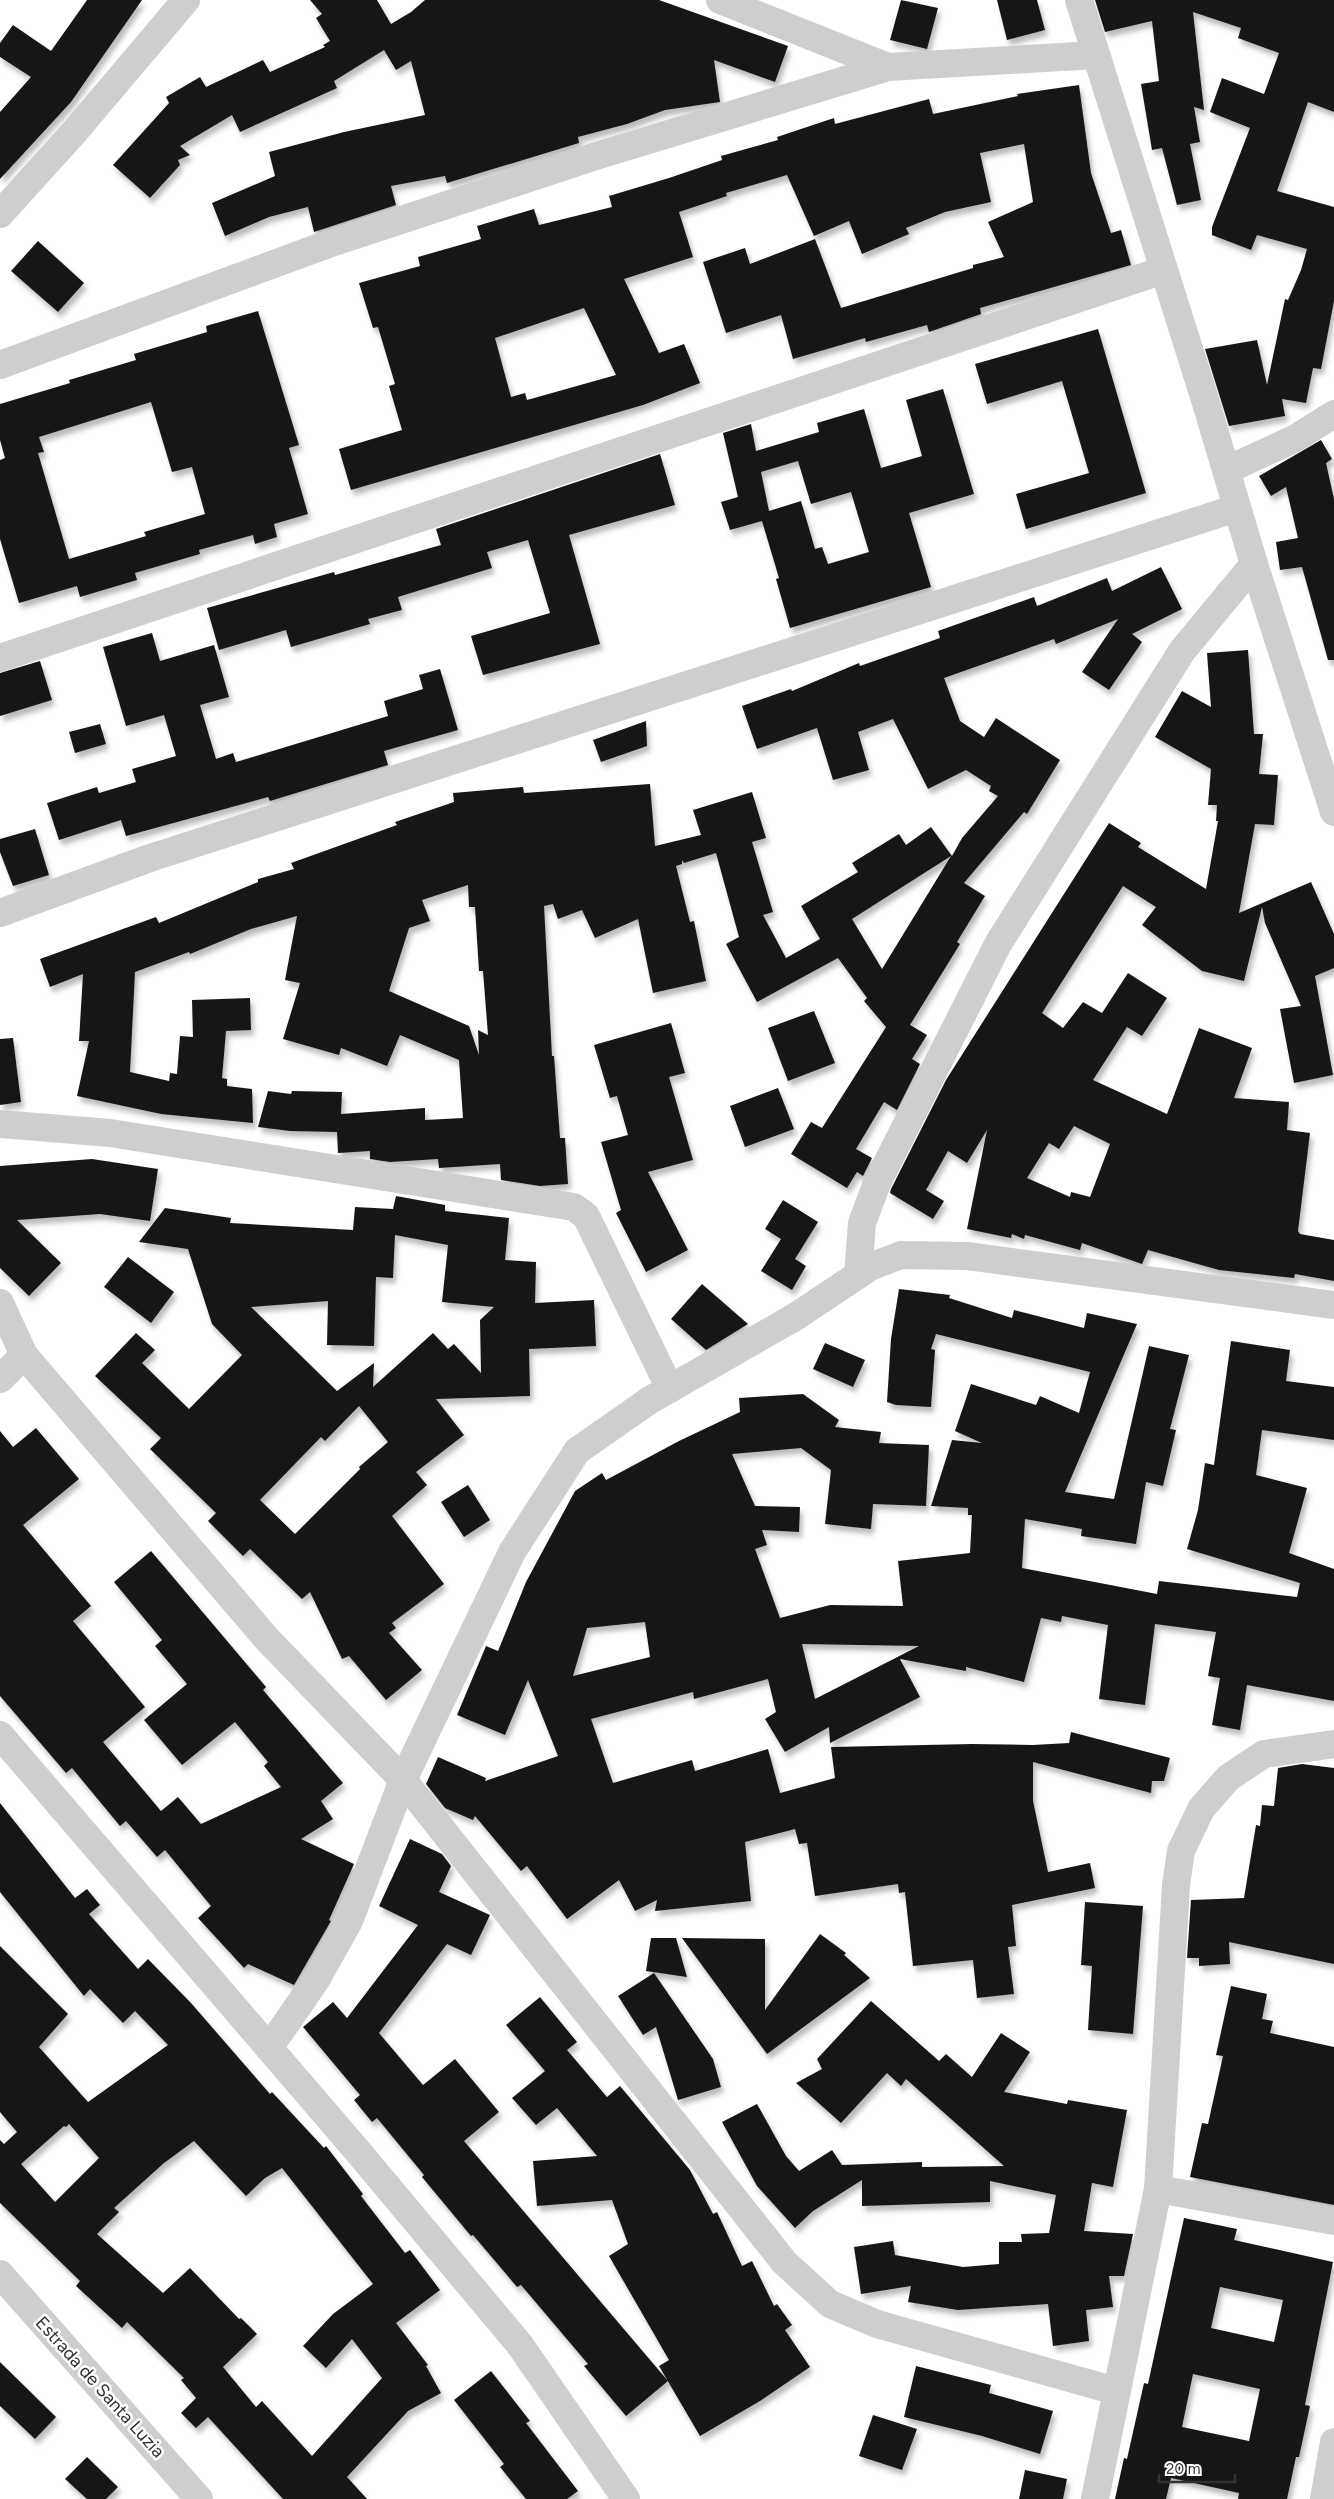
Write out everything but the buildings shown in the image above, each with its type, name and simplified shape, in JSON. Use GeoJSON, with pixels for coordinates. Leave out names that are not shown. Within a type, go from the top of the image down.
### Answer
{"type":"FeatureCollection","features":[{"type":"Feature","properties":{"kind":"street"},"geometry":{"type":"LineString","coordinates":[[0,214],[76,130],[186,0]]}},
{"type":"Feature","properties":{"kind":"street"},"geometry":{"type":"LineString","coordinates":[[720,0],[888,67]]}},
{"type":"Feature","properties":{"kind":"street"},"geometry":{"type":"LineString","coordinates":[[1079,0],[1227,470],[1254,564],[1334,812]]}},
{"type":"Feature","properties":{"kind":"street"},"geometry":{"type":"LineString","coordinates":[[0,365],[331,243],[596,156],[888,67],[1096,55]]}},
{"type":"Feature","properties":{"kind":"street"},"geometry":{"type":"LineString","coordinates":[[0,658],[1164,270]]}},
{"type":"Feature","properties":{"kind":"street"},"geometry":{"type":"LineString","coordinates":[[1227,470],[1296,438],[1334,414]]}},
{"type":"Feature","properties":{"kind":"street"},"geometry":{"type":"LineString","coordinates":[[0,913],[160,855],[1237,508]]}},
{"type":"Feature","properties":{"kind":"street"},"geometry":{"type":"LineString","coordinates":[[858,1275],[862,1223],[876,1183],[998,944],[1182,651],[1254,564]]}},
{"type":"Feature","properties":{"kind":"street"},"geometry":{"type":"LineString","coordinates":[[0,1124],[110,1133],[574,1207],[586,1216],[670,1389]]}},
{"type":"Feature","properties":{"kind":"street"},"geometry":{"type":"LineString","coordinates":[[269,2048],[316,1980],[349,1921],[403,1780],[512,1552],[577,1451],[650,1400],[795,1317],[870,1267],[901,1255],[966,1256],[1334,1305]]}},
{"type":"Feature","properties":{"kind":"street"},"geometry":{"type":"LineString","coordinates":[[0,1303],[24,1355],[267,1639],[403,1780],[784,2262],[830,2304],[877,2324],[1116,2391]]}},
{"type":"Feature","properties":{"kind":"street"},"geometry":{"type":"LineString","coordinates":[[0,1379],[24,1355]]}},
{"type":"Feature","properties":{"kind":"street"},"geometry":{"type":"LineString","coordinates":[[0,1735],[269,2048],[520,2345],[626,2499]]}},
{"type":"Feature","properties":{"kind":"street"},"geometry":{"type":"LineString","coordinates":[[1095,2499],[1158,2189],[1176,1885],[1181,1851],[1201,1809],[1228,1778],[1264,1754],[1334,1744]]}},
{"type":"Feature","properties":{"kind":"street"},"geometry":{"type":"LineString","coordinates":[[1158,2189],[1334,2220]]}},
{"type":"Feature","properties":{"kind":"street","name":"Estrada de Santa Luzia"},"geometry":{"type":"LineString","coordinates":[[0,2274],[193,2497]]}},
{"type":"Feature","properties":{"kind":"street"},"geometry":{"type":"LineString","coordinates":[[1324,2499],[1334,2442]]}}]}
